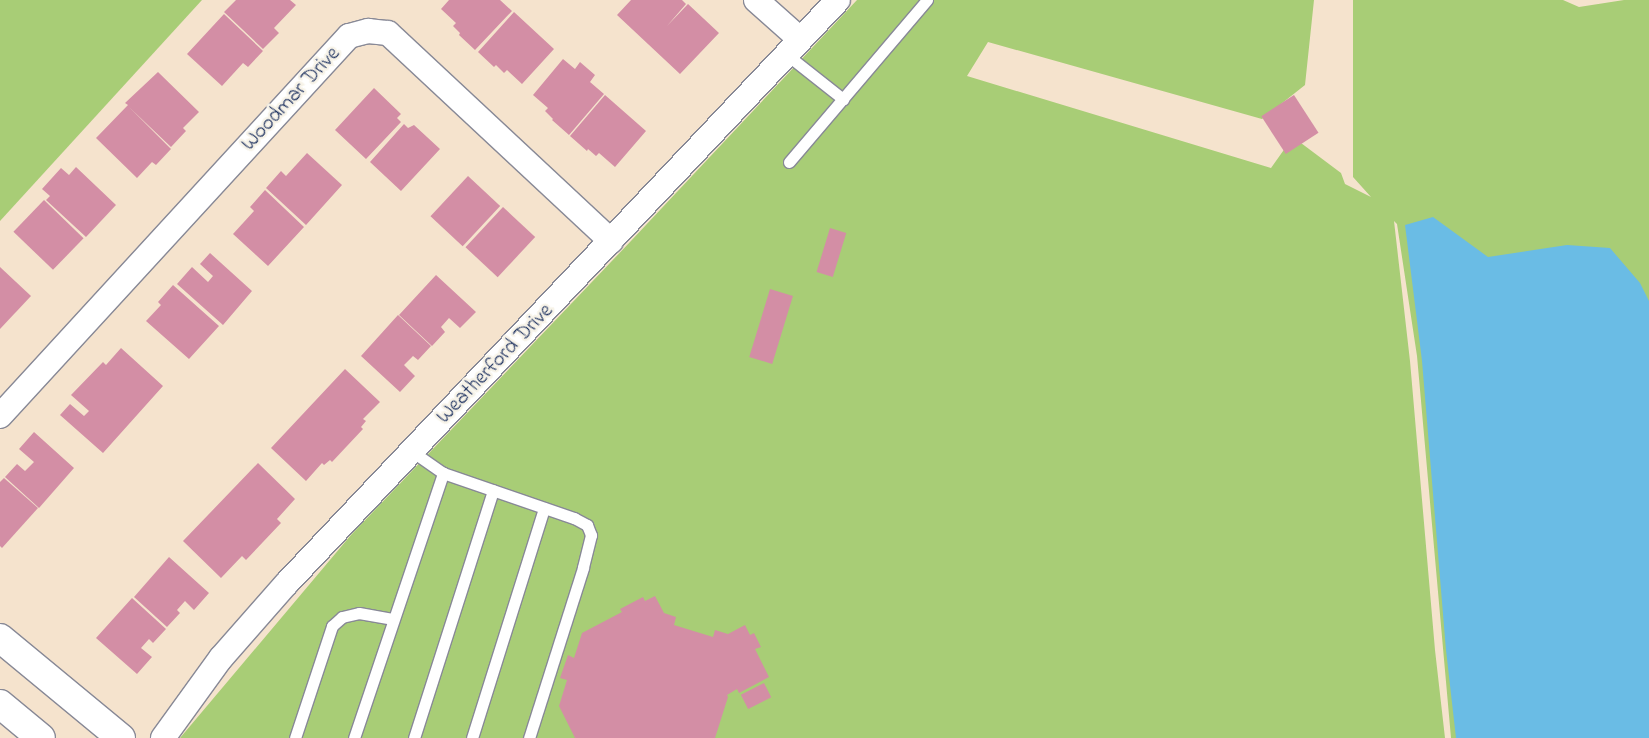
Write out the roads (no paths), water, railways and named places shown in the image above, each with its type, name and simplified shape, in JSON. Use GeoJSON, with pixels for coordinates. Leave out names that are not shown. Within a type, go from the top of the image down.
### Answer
{"type":"FeatureCollection","features":[{"type":"Feature","properties":{"kind":"street"},"geometry":{"type":"LineString","coordinates":[[756,0],[793,47]]}},
{"type":"Feature","properties":{"kind":"street","name":"Weatherford Drive"},"geometry":{"type":"LineString","coordinates":[[163,738],[221,658],[287,583],[838,0]]}},
{"type":"Feature","properties":{"kind":"street","name":"Woodmar Drive"},"geometry":{"type":"LineString","coordinates":[[0,416],[349,36],[368,31],[388,33],[611,241]]}},
{"type":"Feature","properties":{"kind":"street"},"geometry":{"type":"LineString","coordinates":[[0,638],[121,738]]}},
{"type":"Feature","properties":{"kind":"street"},"geometry":{"type":"LineString","coordinates":[[0,704],[42,738]]}},
{"type":"Feature","properties":{"kind":"lane"},"geometry":{"type":"LineString","coordinates":[[789,162],[927,0]]}},
{"type":"Feature","properties":{"kind":"lane"},"geometry":{"type":"LineString","coordinates":[[793,47],[843,99]]}},
{"type":"Feature","properties":{"kind":"lane"},"geometry":{"type":"LineString","coordinates":[[412,451],[443,473],[574,518],[587,525],[591,534],[584,568],[528,738]]}},
{"type":"Feature","properties":{"kind":"lane"},"geometry":{"type":"LineString","coordinates":[[354,738],[443,473]]}},
{"type":"Feature","properties":{"kind":"lane"},"geometry":{"type":"LineString","coordinates":[[414,738],[493,490]]}},
{"type":"Feature","properties":{"kind":"lane"},"geometry":{"type":"LineString","coordinates":[[472,738],[544,508]]}},
{"type":"Feature","properties":{"kind":"lane"},"geometry":{"type":"LineString","coordinates":[[295,738],[332,626],[342,617],[359,612],[393,619]]}},
{"type":"Feature","properties":{"kind":"water"},"geometry":{"type":"Polygon","coordinates":[[[1433,217],[1488,257],[1567,245],[1610,248],[1640,283],[1649,301],[1649,738],[1456,738],[1446,650],[1422,361],[1405,225],[1433,217]]]}}]}
